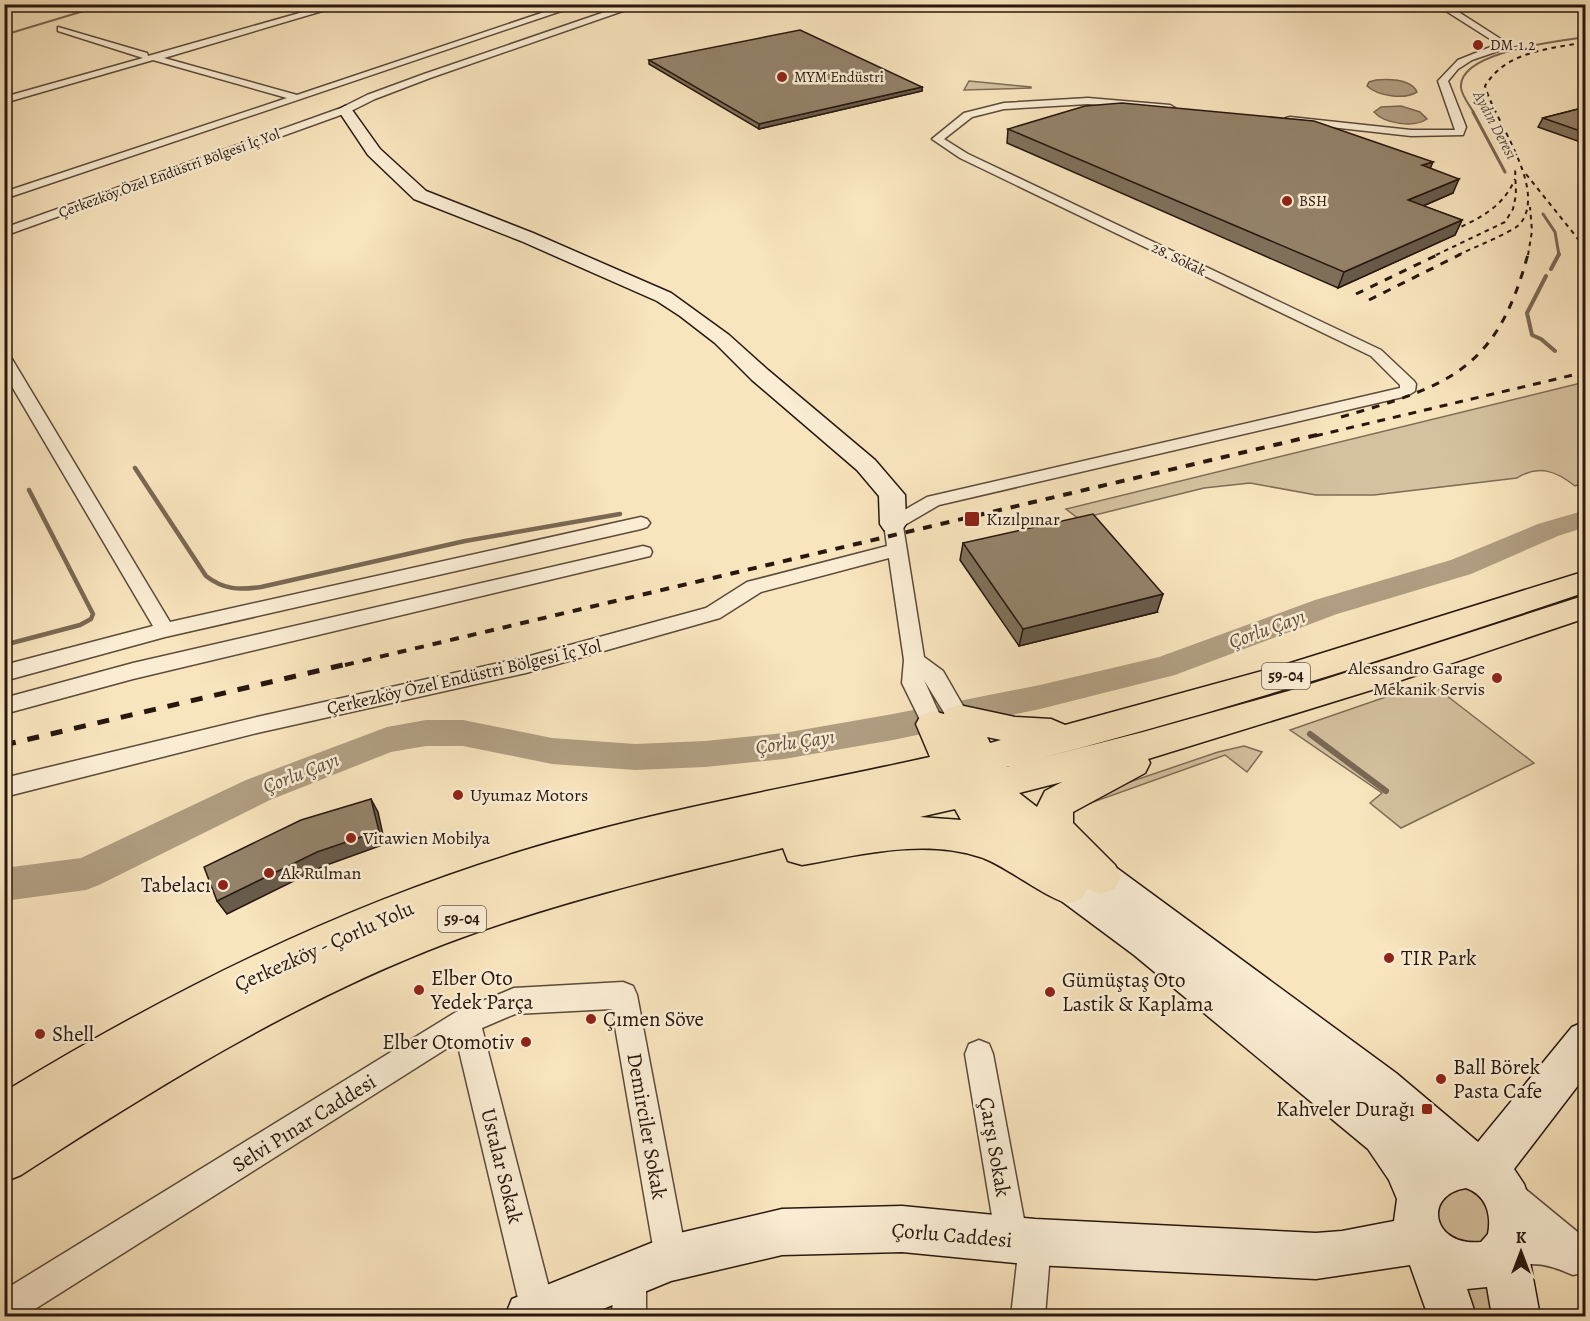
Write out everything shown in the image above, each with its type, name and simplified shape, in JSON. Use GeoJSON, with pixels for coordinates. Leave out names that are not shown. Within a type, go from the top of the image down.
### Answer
{"type":"FeatureCollection","features":[{"type":"Feature","properties":{"kind":"main road","name":"59-04"},"geometry":{"type":"LineString","coordinates":[[4,1158],[95,1100],[216,1028],[330,972],[436,928],[671,844],[868,785],[973,775],[1075,734],[1177,707],[1430,633],[1586,581]]}},
{"type":"Feature","properties":{"kind":"main road","name":"59-04"},"geometry":{"type":"LineString","coordinates":[[671,844],[973,775],[1194,732],[1452,652],[1586,606]]}},
{"type":"Feature","properties":{"kind":"main road"},"geometry":{"type":"LineString","coordinates":[[946,721],[1015,730],[1075,734]]}},
{"type":"Feature","properties":{"kind":"main road"},"geometry":{"type":"LineString","coordinates":[[946,721],[973,775],[979,818],[1003,838],[1085,881]]}},
{"type":"Feature","properties":{"kind":"main road"},"geometry":{"type":"LineString","coordinates":[[868,785],[920,751],[946,721]]}},
{"type":"Feature","properties":{"kind":"main road"},"geometry":{"type":"LineString","coordinates":[[1085,881],[1056,830],[1053,816],[1058,802],[1194,732]]}},
{"type":"Feature","properties":{"kind":"main road"},"geometry":{"type":"LineString","coordinates":[[671,844],[790,851],[917,834],[947,835],[978,840],[1085,881]]}},
{"type":"Feature","properties":{"kind":"main road","name":"Çerkezköy - Çorlu Yolu"},"geometry":{"type":"LineString","coordinates":[[4,1119],[83,1069],[206,998],[322,943],[428,900],[549,859],[671,844]]}},
{"type":"Feature","properties":{"kind":"street"},"geometry":{"type":"LineString","coordinates":[[4,100],[325,4]]}},
{"type":"Feature","properties":{"kind":"street"},"geometry":{"type":"LineString","coordinates":[[4,94],[342,4]]}},
{"type":"Feature","properties":{"kind":"street","name":"Çerkezköy Özel Endüstri Bölgesi İç Yol"},"geometry":{"type":"LineString","coordinates":[[4,196],[578,4]]}},
{"type":"Feature","properties":{"kind":"street","name":"Çerkezköy Özel Endüstri Bölgesi İç Yol"},"geometry":{"type":"LineString","coordinates":[[4,232],[340,112],[371,97],[437,72],[639,4]]}},
{"type":"Feature","properties":{"kind":"street"},"geometry":{"type":"LineString","coordinates":[[1276,119],[1411,133],[1459,133],[1461,127],[1443,81],[1451,69],[1468,57],[1502,47],[1503,43],[1440,4]]}},
{"type":"Feature","properties":{"kind":"street"},"geometry":{"type":"LineString","coordinates":[[61,29],[298,98]]}},
{"type":"Feature","properties":{"kind":"street","name":"28. Sokak"},"geometry":{"type":"LineString","coordinates":[[893,524],[933,501],[1407,391],[1408,384],[1376,354],[964,156],[937,139],[968,115],[1004,106],[1088,101],[1176,109]]}},
{"type":"Feature","properties":{"kind":"street"},"geometry":{"type":"LineString","coordinates":[[340,112],[339,129],[378,174],[408,200],[606,280],[638,285],[664,297],[722,339],[760,375],[866,465],[892,495],[893,524],[914,660],[913,683],[946,721]]}},
{"type":"Feature","properties":{"kind":"street"},"geometry":{"type":"LineString","coordinates":[[4,359],[165,630]]}},
{"type":"Feature","properties":{"kind":"street"},"geometry":{"type":"LineString","coordinates":[[4,673],[165,630],[641,523]]}},
{"type":"Feature","properties":{"kind":"street","name":"Çerkezköy Özel Endüstri Bölgesi İç Yol"},"geometry":{"type":"LineString","coordinates":[[11,787],[257,725],[526,665],[713,613],[754,586],[897,550]]}},
{"type":"Feature","properties":{"kind":"street"},"geometry":{"type":"LineString","coordinates":[[4,705],[133,671],[643,552]]}},
{"type":"Feature","properties":{"kind":"street"},"geometry":{"type":"LineString","coordinates":[[914,660],[935,677],[946,721]]}},
{"type":"Feature","properties":{"kind":"street"},"geometry":{"type":"LineString","coordinates":[[1085,881],[1381,1089],[1493,1174],[1586,1261]]}},
{"type":"Feature","properties":{"kind":"street"},"geometry":{"type":"LineString","coordinates":[[1085,881],[1175,965],[1383,1134],[1406,1166],[1415,1232],[1452,1317]]}},
{"type":"Feature","properties":{"kind":"street","name":"Selvi Pınar Caddesi"},"geometry":{"type":"LineString","coordinates":[[4,1310],[466,1021],[514,1001],[623,995]]}},
{"type":"Feature","properties":{"kind":"street","name":"Demirciler Sokak"},"geometry":{"type":"LineString","coordinates":[[623,995],[643,1283]]}},
{"type":"Feature","properties":{"kind":"street","name":"Ustalar Sokak"},"geometry":{"type":"LineString","coordinates":[[466,1021],[533,1314]]}},
{"type":"Feature","properties":{"kind":"street"},"geometry":{"type":"LineString","coordinates":[[1493,1174],[1586,1041]]}},
{"type":"Feature","properties":{"kind":"street","name":"Çarşı Sokak"},"geometry":{"type":"LineString","coordinates":[[979,1054],[1023,1241],[1028,1317]]}},
{"type":"Feature","properties":{"kind":"street"},"geometry":{"type":"LineString","coordinates":[[1415,1232],[1442,1170],[1458,1166],[1493,1174]]}},
{"type":"Feature","properties":{"kind":"street"},"geometry":{"type":"LineString","coordinates":[[1415,1232],[1445,1262],[1470,1266],[1495,1261],[1505,1251],[1511,1235],[1512,1219],[1493,1174]]}},
{"type":"Feature","properties":{"kind":"street","name":"Çorlu Caddesi"},"geometry":{"type":"LineString","coordinates":[[533,1314],[643,1283],[782,1232],[902,1229],[1023,1241],[1328,1256],[1415,1232]]}},
{"type":"Feature","properties":{"kind":"street"},"geometry":{"type":"LineString","coordinates":[[1505,1251],[1532,1247],[1551,1249],[1586,1266]]}},
{"type":"Feature","properties":{"kind":"street"},"geometry":{"type":"LineString","coordinates":[[1505,1251],[1516,1317]]}},
{"type":"Feature","properties":{"kind":"shaded area"},"geometry":{"type":"Polygon","coordinates":[[[1376,80],[1405,82],[1417,92],[1405,96],[1384,94],[1367,86],[1369,82],[1376,80]]]}},
{"type":"Feature","properties":{"kind":"shaded area"},"geometry":{"type":"Polygon","coordinates":[[[969,81],[1031,87],[1031,88],[964,90],[969,81]]]}},
{"type":"Feature","properties":{"kind":"shaded area"},"geometry":{"type":"Polygon","coordinates":[[[1401,106],[1420,112],[1427,119],[1407,124],[1392,122],[1374,112],[1381,107],[1401,106]]]}},
{"type":"Feature","properties":{"kind":"shaded area"},"geometry":{"type":"Polygon","coordinates":[[[1585,382],[1585,482],[1575,486],[1561,476],[1540,470],[1517,478],[1374,495],[1316,495],[1250,483],[1204,488],[1079,519],[1066,509],[1585,382]]]}},
{"type":"Feature","properties":{"kind":"shaded area"},"geometry":{"type":"Polygon","coordinates":[[[1429,682],[1534,763],[1401,828],[1370,803],[1382,793],[1290,730],[1429,682]]]}},
{"type":"Feature","properties":{"kind":"shaded area"},"geometry":{"type":"Polygon","coordinates":[[[1244,746],[1262,752],[1247,772],[1225,755],[1065,812],[1087,839],[1056,807],[1218,752],[1244,746]]]}},
{"type":"Feature","properties":{"kind":"shaded area"},"geometry":{"type":"Polygon","coordinates":[[[1477,1170],[1511,1283],[1516,1316],[1452,1316],[1432,1254],[1416,1223],[1477,1170]]]}},
{"type":"Feature","properties":{"kind":"building","name":"MYM Endüstri"},"geometry":{"type":"Polygon","coordinates":[[[800,30],[922,87],[759,124],[649,60],[800,30]]]}},
{"type":"Feature","properties":{"kind":"building","name":"BSH"},"geometry":{"type":"Polygon","coordinates":[[[1122,103],[1314,121],[1433,162],[1422,165],[1459,179],[1408,200],[1462,220],[1344,272],[1008,129],[1085,106],[1122,103]]]}},
{"type":"Feature","properties":{"kind":"building"},"geometry":{"type":"Polygon","coordinates":[[[1586,107],[1586,133],[1543,118],[1586,107]]]}},
{"type":"Feature","properties":{"kind":"building"},"geometry":{"type":"Polygon","coordinates":[[[1093,514],[1163,594],[1023,629],[963,543],[1093,514]]]}},
{"type":"Feature","properties":{"kind":"building"},"geometry":{"type":"Polygon","coordinates":[[[371,799],[379,831],[317,852],[217,901],[204,867],[301,820],[371,799]]]}},
{"type":"Feature","properties":{"kind":"waterway"},"geometry":{"type":"LineString","coordinates":[[4,35],[107,4]]}},
{"type":"Feature","properties":{"kind":"waterway","name":"Aydın Deresi"},"geometry":{"type":"LineString","coordinates":[[1474,113],[1464,98],[1461,88],[1464,75],[1475,65],[1513,50],[1586,37]]}},
{"type":"Feature","properties":{"kind":"waterway","name":"Aydın Deresi"},"geometry":{"type":"LineString","coordinates":[[1473,112],[1505,172]]}},
{"type":"Feature","properties":{"kind":"waterway","name":"Aydın Deresi"},"geometry":{"type":"LineString","coordinates":[[1543,214],[1555,232],[1559,254]]}},
{"type":"Feature","properties":{"kind":"waterway","name":"Aydın Deresi"},"geometry":{"type":"LineString","coordinates":[[1551,269],[1559,254]]}},
{"type":"Feature","properties":{"kind":"waterway","name":"Aydın Deresi"},"geometry":{"type":"LineString","coordinates":[[1546,276],[1527,313],[1532,335],[1541,339],[1555,351]]}},
{"type":"Feature","properties":{"kind":"waterway"},"geometry":{"type":"LineString","coordinates":[[1583,436],[1586,428]]}},
{"type":"Feature","properties":{"kind":"waterway"},"geometry":{"type":"LineString","coordinates":[[1583,436],[1586,440]]}},
{"type":"Feature","properties":{"kind":"waterway"},"geometry":{"type":"LineString","coordinates":[[135,468],[206,576],[219,584],[239,589],[261,587],[465,541],[620,514]]}},
{"type":"Feature","properties":{"kind":"waterway"},"geometry":{"type":"LineString","coordinates":[[4,645],[80,625],[91,619],[93,614],[29,490]]}},
{"type":"Feature","properties":{"kind":"waterway","name":"Çorlu Çayı"},"geometry":{"type":"LineString","coordinates":[[4,885],[86,874],[258,790],[387,740],[426,733],[463,733],[552,751],[635,757],[705,754],[784,746],[893,727],[1040,697],[1164,667],[1326,607],[1461,567],[1548,530],[1586,518]]}},
{"type":"Feature","properties":{"kind":"waterway"},"geometry":{"type":"LineString","coordinates":[[1310,734],[1386,791]]}},
{"type":"Feature","properties":{"kind":"railway"},"geometry":{"type":"LineString","coordinates":[[1458,255],[1516,227],[1520,224],[1527,209],[1528,193],[1524,174],[1485,86],[1504,65],[1516,59],[1543,50],[1586,42]]}},
{"type":"Feature","properties":{"kind":"railway"},"geometry":{"type":"LineString","coordinates":[[1436,255],[1505,222],[1513,209],[1516,195],[1515,166]]}},
{"type":"Feature","properties":{"kind":"railway"},"geometry":{"type":"LineString","coordinates":[[1526,174],[1586,249]]}},
{"type":"Feature","properties":{"kind":"railway"},"geometry":{"type":"LineString","coordinates":[[1445,234],[1495,207],[1503,199],[1515,179]]}},
{"type":"Feature","properties":{"kind":"railway"},"geometry":{"type":"LineString","coordinates":[[1528,255],[1532,231],[1530,207]]}},
{"type":"Feature","properties":{"kind":"railway"},"geometry":{"type":"LineString","coordinates":[[1356,294],[1439,254]]}},
{"type":"Feature","properties":{"kind":"railway"},"geometry":{"type":"LineString","coordinates":[[1369,300],[1461,254]]}},
{"type":"Feature","properties":{"kind":"railway"},"geometry":{"type":"LineString","coordinates":[[1341,417],[1411,395],[1439,382],[1463,367],[1484,348],[1501,324],[1515,293],[1528,254]]}},
{"type":"Feature","properties":{"kind":"railway"},"geometry":{"type":"LineString","coordinates":[[1315,436],[1586,372]]}},
{"type":"Feature","properties":{"kind":"railway"},"geometry":{"type":"LineString","coordinates":[[345,665],[1321,434]]}},
{"type":"Feature","properties":{"kind":"railway"},"geometry":{"type":"LineString","coordinates":[[4,745],[351,663]]}},
{"type":"Feature","properties":{"kind":"place","name":"DM-1.2"},"geometry":{"type":"Point","coordinates":[1478,45]}},
{"type":"Feature","properties":{"kind":"place","name":"MYM Endüstri"},"geometry":{"type":"Point","coordinates":[782,77]}},
{"type":"Feature","properties":{"kind":"place","name":"BSH"},"geometry":{"type":"Point","coordinates":[1287,201]}},
{"type":"Feature","properties":{"kind":"place","name":"Kızılpınar"},"geometry":{"type":"Point","coordinates":[972,519]}},
{"type":"Feature","properties":{"kind":"place","name":"Alessandro Garage Mekanik Servis"},"geometry":{"type":"Point","coordinates":[1497,678]}},
{"type":"Feature","properties":{"kind":"place","name":"Uyumaz Motors"},"geometry":{"type":"Point","coordinates":[458,795]}},
{"type":"Feature","properties":{"kind":"place","name":"Vitawien Mobilya"},"geometry":{"type":"Point","coordinates":[351,838]}},
{"type":"Feature","properties":{"kind":"place","name":"Ak Rulman"},"geometry":{"type":"Point","coordinates":[269,873]}},
{"type":"Feature","properties":{"kind":"place","name":"Tabelacı"},"geometry":{"type":"Point","coordinates":[223,885]}},
{"type":"Feature","properties":{"kind":"place","name":"TIR Park"},"geometry":{"type":"Point","coordinates":[1389,958]}},
{"type":"Feature","properties":{"kind":"place","name":"Elber Oto Yedek Parça"},"geometry":{"type":"Point","coordinates":[419,990]}},
{"type":"Feature","properties":{"kind":"place","name":"Gümüştaş Oto Lastik & Kaplama"},"geometry":{"type":"Point","coordinates":[1050,992]}},
{"type":"Feature","properties":{"kind":"place","name":"Çımen Söve"},"geometry":{"type":"Point","coordinates":[591,1019]}},
{"type":"Feature","properties":{"kind":"place","name":"Shell"},"geometry":{"type":"Point","coordinates":[40,1034]}},
{"type":"Feature","properties":{"kind":"place","name":"Elber Otomotiv"},"geometry":{"type":"Point","coordinates":[526,1042]}},
{"type":"Feature","properties":{"kind":"place","name":"Ball Börek Pasta Cafe"},"geometry":{"type":"Point","coordinates":[1441,1079]}},
{"type":"Feature","properties":{"kind":"place","name":"Kahveler Durağı"},"geometry":{"type":"Point","coordinates":[1427,1109]}}]}
